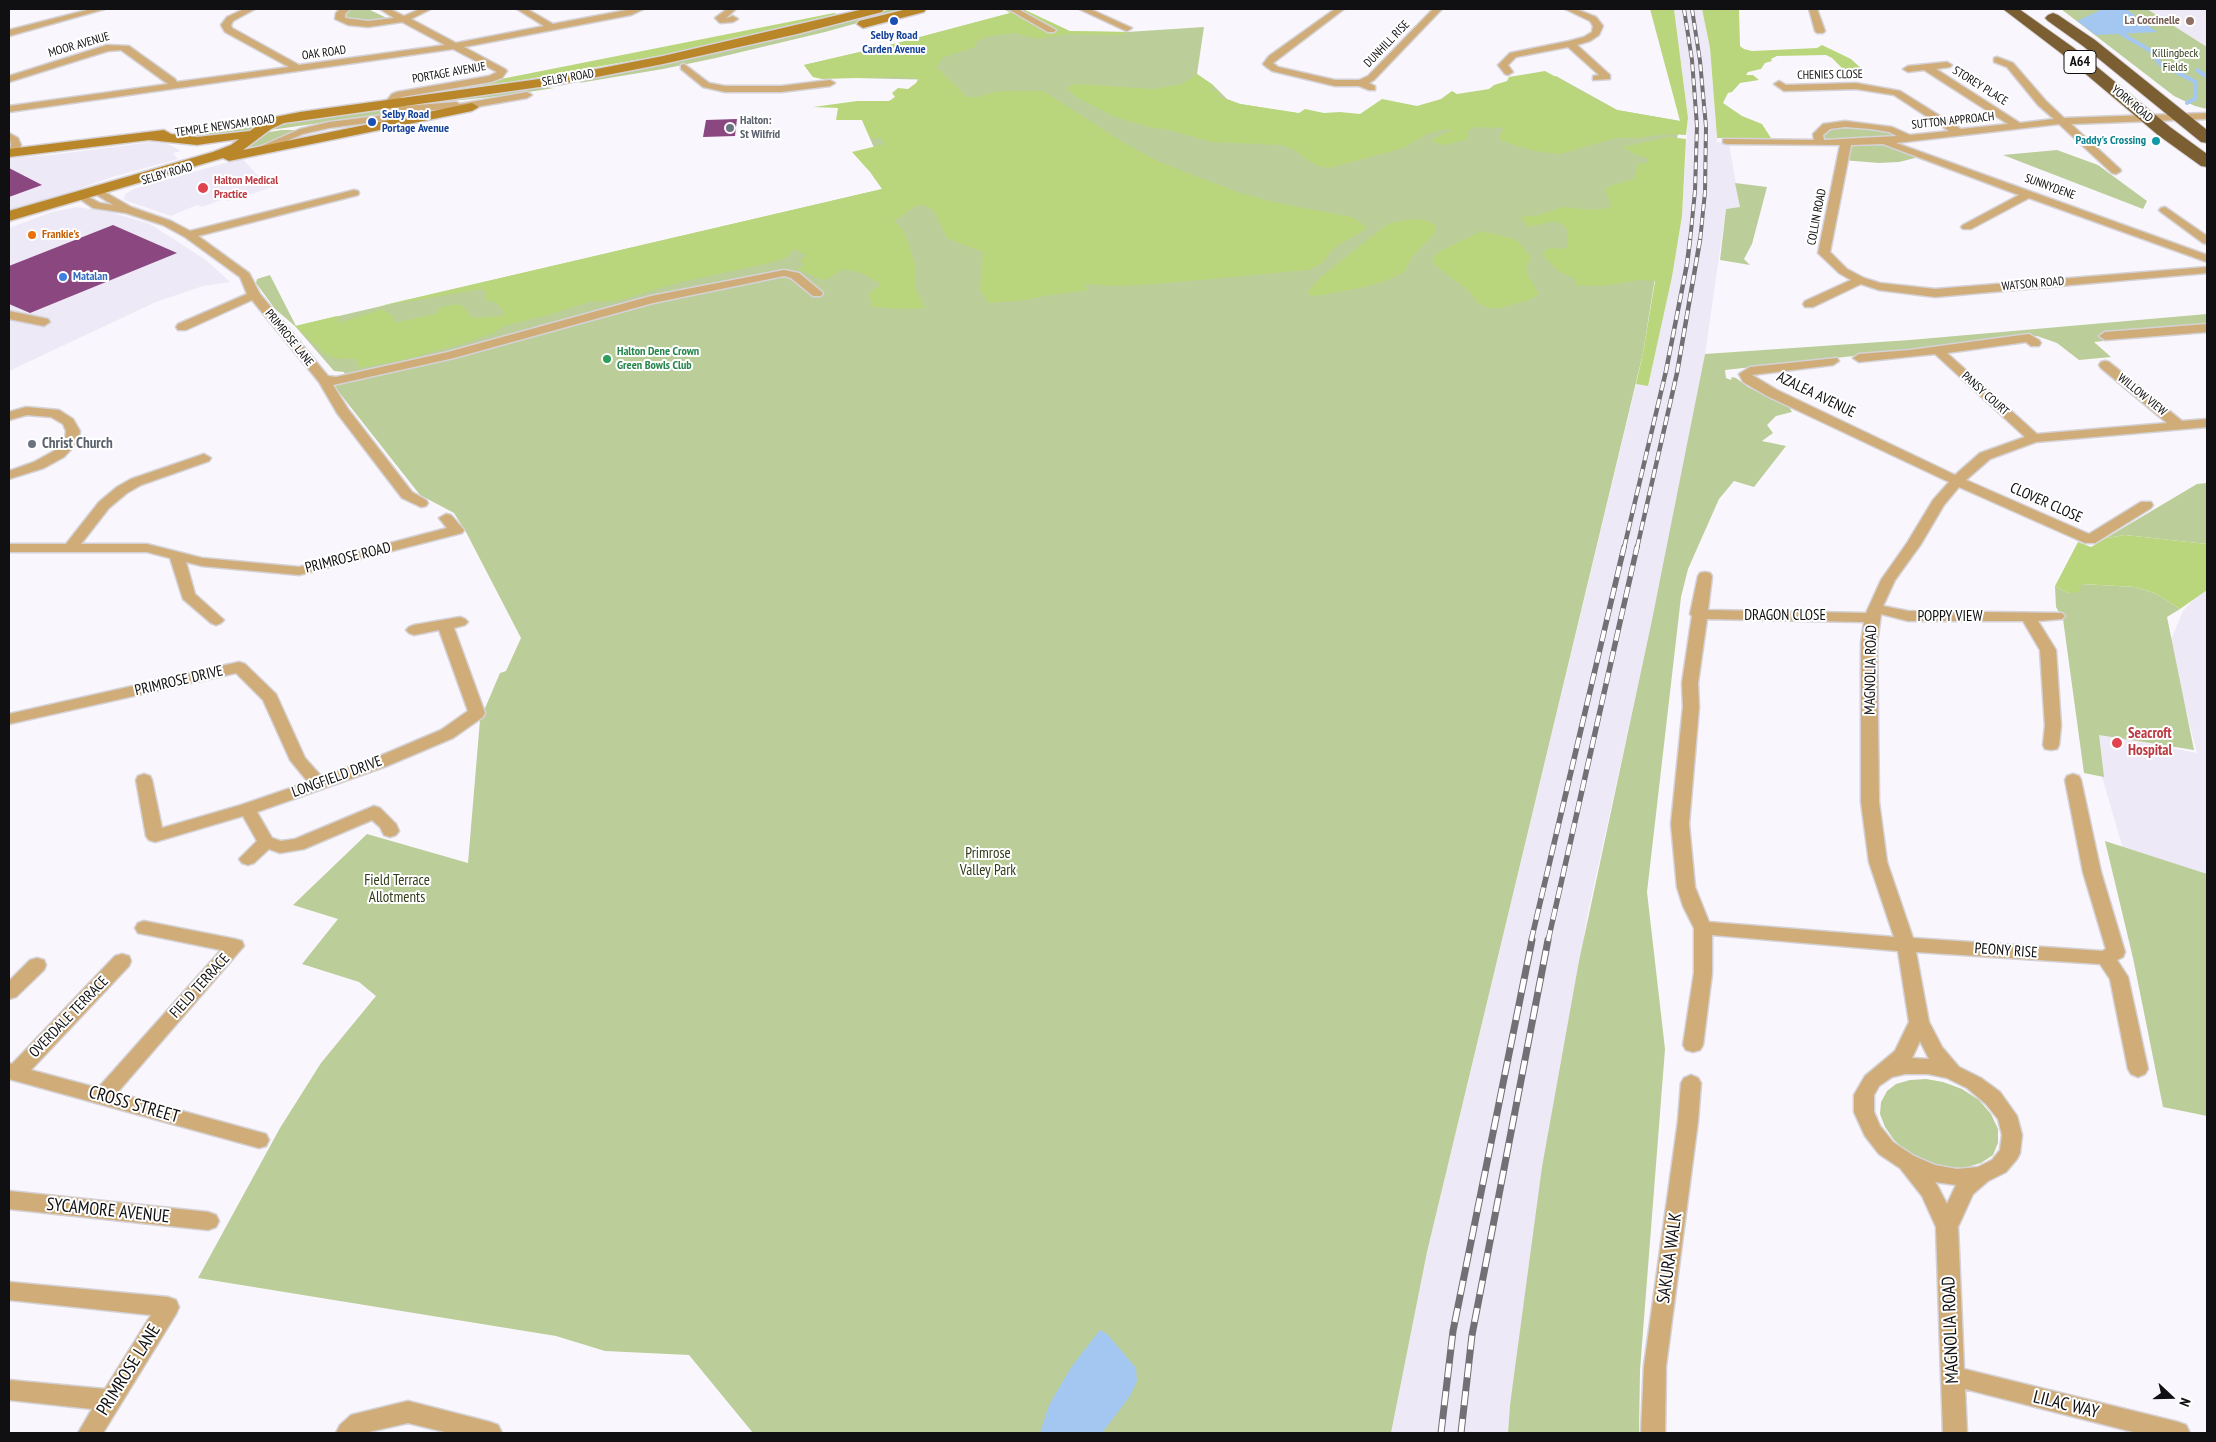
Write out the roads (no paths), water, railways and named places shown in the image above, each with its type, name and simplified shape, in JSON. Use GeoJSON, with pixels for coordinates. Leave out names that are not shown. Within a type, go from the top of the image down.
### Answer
{"type":"FeatureCollection","features":[{"type":"Feature","properties":{"kind":"highway","name":"YORK ROAD"},"geometry":{"type":"LineString","coordinates":[[2010,9],[2068,51],[2148,118],[2207,162]]}},
{"type":"Feature","properties":{"kind":"highway","name":"YORK ROAD"},"geometry":{"type":"LineString","coordinates":[[2040,9],[2082,38],[2207,138]]}},
{"type":"Feature","properties":{"kind":"highway"},"geometry":{"type":"LineString","coordinates":[[2082,38],[2111,53],[2177,103],[2207,111]]}},
{"type":"Feature","properties":{"kind":"highway"},"geometry":{"type":"LineString","coordinates":[[2148,118],[2155,115],[2158,111],[2159,98]]}},
{"type":"Feature","properties":{"kind":"highway"},"geometry":{"type":"LineString","coordinates":[[2182,117],[2172,123],[2174,126],[2207,153]]}},
{"type":"Feature","properties":{"kind":"main road","name":"SELBY ROAD"},"geometry":{"type":"LineString","coordinates":[[238,151],[256,132],[272,123],[300,116],[561,80],[664,60],[797,30],[878,9]]}},
{"type":"Feature","properties":{"kind":"main road","name":"SELBY ROAD"},"geometry":{"type":"LineString","coordinates":[[9,216],[238,151],[255,151],[684,67],[810,39],[920,9]]}},
{"type":"Feature","properties":{"kind":"main road","name":"SELBY ROAD"},"geometry":{"type":"LineString","coordinates":[[256,132],[564,89]]}},
{"type":"Feature","properties":{"kind":"main road","name":"TEMPLE NEWSAM ROAD"},"geometry":{"type":"LineString","coordinates":[[11,153],[300,116]]}},
{"type":"Feature","properties":{"kind":"main road","name":"TEMPLE NEWSAM ROAD"},"geometry":{"type":"LineString","coordinates":[[150,136],[197,141],[256,132]]}},
{"type":"Feature","properties":{"kind":"main road","name":"SELBY ROAD"},"geometry":{"type":"LineString","coordinates":[[9,223],[90,194]]}},
{"type":"Feature","properties":{"kind":"street"},"geometry":{"type":"LineString","coordinates":[[9,33],[101,9]]}},
{"type":"Feature","properties":{"kind":"street"},"geometry":{"type":"LineString","coordinates":[[251,9],[230,19],[226,25],[228,30],[293,65],[297,70]]}},
{"type":"Feature","properties":{"kind":"street"},"geometry":{"type":"LineString","coordinates":[[346,9],[339,16],[344,22],[368,24],[404,19],[427,9]]}},
{"type":"Feature","properties":{"kind":"street","name":"PORTAGE AVENUE"},"geometry":{"type":"LineString","coordinates":[[384,9],[502,71],[491,79],[400,94],[395,96],[389,104],[392,107],[405,109],[456,105]]}},
{"type":"Feature","properties":{"kind":"street"},"geometry":{"type":"LineString","coordinates":[[521,9],[550,26]]}},
{"type":"Feature","properties":{"kind":"street","name":"OAK ROAD"},"geometry":{"type":"LineString","coordinates":[[9,109],[297,70],[455,46],[640,9]]}},
{"type":"Feature","properties":{"kind":"street"},"geometry":{"type":"LineString","coordinates":[[732,9],[720,18],[723,22],[732,19]]}},
{"type":"Feature","properties":{"kind":"street"},"geometry":{"type":"LineString","coordinates":[[1012,9],[1051,30]]}},
{"type":"Feature","properties":{"kind":"street"},"geometry":{"type":"LineString","coordinates":[[1083,9],[1127,28]]}},
{"type":"Feature","properties":{"kind":"street"},"geometry":{"type":"LineString","coordinates":[[1340,9],[1272,58],[1268,64],[1275,69],[1335,84],[1361,83]]}},
{"type":"Feature","properties":{"kind":"street","name":"DUNHILL RISE"},"geometry":{"type":"LineString","coordinates":[[1361,83],[1371,78],[1438,9]]}},
{"type":"Feature","properties":{"kind":"street"},"geometry":{"type":"LineString","coordinates":[[1508,72],[1503,65],[1513,55],[1570,44],[1596,33],[1598,26],[1588,16],[1569,9]]}},
{"type":"Feature","properties":{"kind":"street"},"geometry":{"type":"LineString","coordinates":[[1813,9],[1820,31]]}},
{"type":"Feature","properties":{"kind":"street"},"geometry":{"type":"LineString","coordinates":[[1570,44],[1608,77],[1596,78]]}},
{"type":"Feature","properties":{"kind":"street","name":"MOOR AVENUE"},"geometry":{"type":"LineString","coordinates":[[9,79],[107,48],[121,47],[126,48],[172,81],[173,86]]}},
{"type":"Feature","properties":{"kind":"street"},"geometry":{"type":"LineString","coordinates":[[1997,60],[2010,65],[2042,103],[2116,171]]}},
{"type":"Feature","properties":{"kind":"street","name":"STOREY PLACE"},"geometry":{"type":"LineString","coordinates":[[1908,69],[1947,65]]}},
{"type":"Feature","properties":{"kind":"street"},"geometry":{"type":"LineString","coordinates":[[684,67],[706,85],[724,88],[750,90],[830,83]]}},
{"type":"Feature","properties":{"kind":"street","name":"STOREY PLACE"},"geometry":{"type":"LineString","coordinates":[[1926,67],[2020,127]]}},
{"type":"Feature","properties":{"kind":"street","name":"DUNHILL RISE"},"geometry":{"type":"LineString","coordinates":[[1361,83],[1372,88]]}},
{"type":"Feature","properties":{"kind":"street","name":"CHENIES CLOSE"},"geometry":{"type":"LineString","coordinates":[[1779,84],[1784,88],[1856,86],[1889,91],[1898,94],[1960,133]]}},
{"type":"Feature","properties":{"kind":"street"},"geometry":{"type":"LineString","coordinates":[[255,151],[300,132],[322,127],[527,95]]}},
{"type":"Feature","properties":{"kind":"street","name":"SUTTON APPROACH"},"geometry":{"type":"LineString","coordinates":[[1727,141],[1820,143],[1883,141],[2063,121],[2207,116]]}},
{"type":"Feature","properties":{"kind":"street"},"geometry":{"type":"LineString","coordinates":[[1820,143],[1818,134],[1827,126],[1845,124],[1892,130],[1908,138]]}},
{"type":"Feature","properties":{"kind":"street"},"geometry":{"type":"LineString","coordinates":[[280,128],[322,127]]}},
{"type":"Feature","properties":{"kind":"street"},"geometry":{"type":"LineString","coordinates":[[9,136],[16,145],[11,153]]}},
{"type":"Feature","properties":{"kind":"street","name":"SUNNYDENE"},"geometry":{"type":"LineString","coordinates":[[1883,141],[2207,259]]}},
{"type":"Feature","properties":{"kind":"street","name":"COLLIN ROAD"},"geometry":{"type":"LineString","coordinates":[[1846,142],[1824,253],[1843,271],[1860,280]]}},
{"type":"Feature","properties":{"kind":"street"},"geometry":{"type":"LineString","coordinates":[[189,235],[354,193]]}},
{"type":"Feature","properties":{"kind":"street","name":"PRIMROSE LANE"},"geometry":{"type":"LineString","coordinates":[[90,194],[97,206],[128,210]]}},
{"type":"Feature","properties":{"kind":"street","name":"PRIMROSE LANE"},"geometry":{"type":"LineString","coordinates":[[90,194],[128,210],[156,219],[189,235],[245,275],[254,295],[324,380],[342,410],[407,495],[421,503]]}},
{"type":"Feature","properties":{"kind":"street"},"geometry":{"type":"LineString","coordinates":[[1967,227],[2029,194]]}},
{"type":"Feature","properties":{"kind":"street"},"geometry":{"type":"LineString","coordinates":[[2165,210],[2207,241]]}},
{"type":"Feature","properties":{"kind":"street","name":"WATSON ROAD"},"geometry":{"type":"LineString","coordinates":[[1860,280],[1880,286],[1935,293],[2207,270]]}},
{"type":"Feature","properties":{"kind":"street"},"geometry":{"type":"LineString","coordinates":[[324,380],[336,381],[450,355],[634,304],[784,273],[795,275],[817,293]]}},
{"type":"Feature","properties":{"kind":"street"},"geometry":{"type":"LineString","coordinates":[[1809,304],[1860,280]]}},
{"type":"Feature","properties":{"kind":"street"},"geometry":{"type":"LineString","coordinates":[[182,327],[254,295]]}},
{"type":"Feature","properties":{"kind":"street"},"geometry":{"type":"LineString","coordinates":[[9,316],[44,322]]}},
{"type":"Feature","properties":{"kind":"street"},"geometry":{"type":"LineString","coordinates":[[2105,336],[2206,329]]}},
{"type":"Feature","properties":{"kind":"street","name":"PANSY COURT"},"geometry":{"type":"LineString","coordinates":[[1859,358],[2029,338],[2036,343]]}},
{"type":"Feature","properties":{"kind":"street","name":"PANSY COURT"},"geometry":{"type":"LineString","coordinates":[[1937,350],[2034,438]]}},
{"type":"Feature","properties":{"kind":"street","name":"AZALEA AVENUE"},"geometry":{"type":"LineString","coordinates":[[1833,360],[1740,374],[1772,393],[1956,481]]}},
{"type":"Feature","properties":{"kind":"street","name":"WILLOW VIEW"},"geometry":{"type":"LineString","coordinates":[[2105,365],[2178,425]]}},
{"type":"Feature","properties":{"kind":"street"},"geometry":{"type":"LineString","coordinates":[[9,416],[26,411],[54,413],[68,422],[73,431],[71,442],[59,454],[39,465],[9,475]]}},
{"type":"Feature","properties":{"kind":"street","name":"MAGNOLIA ROAD"},"geometry":{"type":"LineString","coordinates":[[1952,1072],[1935,1052],[1919,1022],[1906,945],[1878,862],[1870,802],[1869,643],[1873,613],[1888,580],[1914,544],[1938,503],[1956,481],[1985,456],[2034,438],[2207,422]]}},
{"type":"Feature","properties":{"kind":"street"},"geometry":{"type":"LineString","coordinates":[[71,547],[104,504],[122,490],[136,482],[204,458]]}},
{"type":"Feature","properties":{"kind":"street","name":"CLOVER CLOSE"},"geometry":{"type":"LineString","coordinates":[[1956,481],[2090,540],[2146,505]]}},
{"type":"Feature","properties":{"kind":"street","name":"PRIMROSE ROAD"},"geometry":{"type":"LineString","coordinates":[[9,548],[147,548],[202,562],[299,571],[457,530],[446,518]]}},
{"type":"Feature","properties":{"kind":"street"},"geometry":{"type":"LineString","coordinates":[[177,557],[188,596],[216,620]]}},
{"type":"Feature","properties":{"kind":"street"},"geometry":{"type":"LineString","coordinates":[[1693,1045],[1703,973],[1703,928],[1692,906],[1686,888],[1680,824],[1688,761],[1691,707],[1690,683],[1698,614],[1706,576]]}},
{"type":"Feature","properties":{"kind":"street","name":"DRAGON CLOSE"},"geometry":{"type":"LineString","coordinates":[[1698,614],[1793,617],[1856,616],[1873,613]]}},
{"type":"Feature","properties":{"kind":"street","name":"POPPY VIEW"},"geometry":{"type":"LineString","coordinates":[[1873,613],[1908,616],[2057,616]]}},
{"type":"Feature","properties":{"kind":"street"},"geometry":{"type":"LineString","coordinates":[[2028,616],[2048,650],[2053,726],[2051,746]]}},
{"type":"Feature","properties":{"kind":"street","name":"LONGFIELD DRIVE"},"geometry":{"type":"LineString","coordinates":[[144,780],[155,836],[247,809],[381,762],[448,734],[477,713],[453,624],[414,630]]}},
{"type":"Feature","properties":{"kind":"street","name":"PRIMROSE DRIVE"},"geometry":{"type":"LineString","coordinates":[[9,719],[239,667],[270,698],[298,760],[318,783]]}},
{"type":"Feature","properties":{"kind":"street"},"geometry":{"type":"LineString","coordinates":[[2073,780],[2092,872],[2116,952],[2105,958],[2119,977],[2138,1069]]}},
{"type":"Feature","properties":{"kind":"street"},"geometry":{"type":"LineString","coordinates":[[247,809],[266,842],[280,847],[298,845],[374,812],[387,824],[390,831]]}},
{"type":"Feature","properties":{"kind":"street"},"geometry":{"type":"LineString","coordinates":[[248,859],[266,842]]}},
{"type":"Feature","properties":{"kind":"street","name":"FIELD TERRACE"},"geometry":{"type":"LineString","coordinates":[[103,1096],[235,946],[144,928]]}},
{"type":"Feature","properties":{"kind":"street"},"geometry":{"type":"LineString","coordinates":[[1703,928],[1906,945]]}},
{"type":"Feature","properties":{"kind":"street","name":"PEONY RISE"},"geometry":{"type":"LineString","coordinates":[[1906,945],[1948,946],[2105,958]]}},
{"type":"Feature","properties":{"kind":"street","name":"OVERDALE TERRACE"},"geometry":{"type":"LineString","coordinates":[[12,1072],[122,961]]}},
{"type":"Feature","properties":{"kind":"street"},"geometry":{"type":"LineString","coordinates":[[9,992],[37,964]]}},
{"type":"Feature","properties":{"kind":"street","name":"MAGNOLIA ROAD"},"geometry":{"type":"LineString","coordinates":[[1919,1022],[1903,1056],[1872,1081],[1864,1095],[1864,1112],[1872,1130],[1886,1148],[1907,1162],[1940,1174],[1957,1177],[1980,1175]]}},
{"type":"Feature","properties":{"kind":"street","name":"MAGNOLIA ROAD"},"geometry":{"type":"LineString","coordinates":[[1886,1071],[1913,1066],[1928,1066],[1952,1072],[1974,1083],[1993,1098],[2007,1116],[2012,1135],[2010,1152],[1999,1166],[1980,1175],[1965,1188],[1947,1227]]}},
{"type":"Feature","properties":{"kind":"street","name":"CROSS STREET"},"geometry":{"type":"LineString","coordinates":[[12,1072],[259,1140]]}},
{"type":"Feature","properties":{"kind":"street","name":"SAKURA WALK"},"geometry":{"type":"LineString","coordinates":[[1653,1433],[1655,1366],[1688,1122],[1691,1083]]}},
{"type":"Feature","properties":{"kind":"street","name":"MAGNOLIA ROAD"},"geometry":{"type":"LineString","coordinates":[[1907,1162],[1930,1191],[1947,1227],[1955,1433]]}},
{"type":"Feature","properties":{"kind":"street","name":"SYCAMORE AVENUE"},"geometry":{"type":"LineString","coordinates":[[9,1200],[208,1221]]}},
{"type":"Feature","properties":{"kind":"street","name":"PRIMROSE LANE"},"geometry":{"type":"LineString","coordinates":[[9,1292],[168,1307],[90,1433]]}},
{"type":"Feature","properties":{"kind":"street","name":"LILAC WAY"},"geometry":{"type":"LineString","coordinates":[[1953,1376],[2178,1433]]}},
{"type":"Feature","properties":{"kind":"street"},"geometry":{"type":"LineString","coordinates":[[9,1390],[111,1400]]}},
{"type":"Feature","properties":{"kind":"street"},"geometry":{"type":"LineString","coordinates":[[348,1433],[359,1423],[408,1412],[490,1433]]}},
{"type":"Feature","properties":{"kind":"water"},"geometry":{"type":"Polygon","coordinates":[[[2103,9],[2126,9],[2157,32],[2096,35],[2077,21],[2103,9]]]}},
{"type":"Feature","properties":{"kind":"water"},"geometry":{"type":"Polygon","coordinates":[[[1100,1330],[1107,1334],[1136,1368],[1137,1381],[1130,1396],[1102,1433],[1040,1433],[1049,1405],[1072,1366],[1100,1330]]]}},
{"type":"Feature","properties":{"kind":"waterway"},"geometry":{"type":"LineString","coordinates":[[2122,34],[2151,51],[2160,64],[2196,82],[2196,98],[2187,103]]}},
{"type":"Feature","properties":{"kind":"waterway"},"geometry":{"type":"LineString","coordinates":[[2197,70],[2207,77]]}},
{"type":"Feature","properties":{"kind":"railway"},"geometry":{"type":"LineString","coordinates":[[1684,9],[1692,60],[1697,126],[1695,191],[1690,241]]}},
{"type":"Feature","properties":{"kind":"railway"},"geometry":{"type":"LineString","coordinates":[[1692,9],[1700,61],[1706,127],[1705,192],[1700,241]]}},
{"type":"Feature","properties":{"kind":"railway"},"geometry":{"type":"LineString","coordinates":[[1624,548],[1666,371],[1690,240]]}},
{"type":"Feature","properties":{"kind":"railway"},"geometry":{"type":"LineString","coordinates":[[1637,548],[1677,373],[1700,240]]}},
{"type":"Feature","properties":{"kind":"railway"},"geometry":{"type":"LineString","coordinates":[[1531,941],[1624,547]]}},
{"type":"Feature","properties":{"kind":"railway"},"geometry":{"type":"LineString","coordinates":[[1548,941],[1637,547]]}},
{"type":"Feature","properties":{"kind":"railway"},"geometry":{"type":"LineString","coordinates":[[1441,1433],[1453,1331],[1532,940]]}},
{"type":"Feature","properties":{"kind":"railway"},"geometry":{"type":"LineString","coordinates":[[1461,1433],[1472,1335],[1548,940]]}},
{"type":"Feature","properties":{"kind":"place","name":"Selby Road Carden Avenue"},"geometry":{"type":"Point","coordinates":[894,21]}},
{"type":"Feature","properties":{"kind":"place","name":"La Coccinelle"},"geometry":{"type":"Point","coordinates":[2190,21]}},
{"type":"Feature","properties":{"kind":"place","name":"Selby Road Portage Avenue"},"geometry":{"type":"Point","coordinates":[372,122]}},
{"type":"Feature","properties":{"kind":"place","name":"Halton: St Wilfrid"},"geometry":{"type":"Point","coordinates":[730,128]}},
{"type":"Feature","properties":{"kind":"place","name":"Paddy's Crossing"},"geometry":{"type":"Point","coordinates":[2156,141]}},
{"type":"Feature","properties":{"kind":"place","name":"Halton Medical Practice"},"geometry":{"type":"Point","coordinates":[203,188]}},
{"type":"Feature","properties":{"kind":"place","name":"Frankie's"},"geometry":{"type":"Point","coordinates":[32,235]}},
{"type":"Feature","properties":{"kind":"place","name":"Matalan"},"geometry":{"type":"Point","coordinates":[63,277]}},
{"type":"Feature","properties":{"kind":"place","name":"Halton Dene Crown Green Bowls Club"},"geometry":{"type":"Point","coordinates":[607,359]}},
{"type":"Feature","properties":{"kind":"place","name":"Christ Church"},"geometry":{"type":"Point","coordinates":[32,444]}},
{"type":"Feature","properties":{"kind":"place","name":"Seacroft Hospital"},"geometry":{"type":"Point","coordinates":[2117,743]}},
{"type":"Feature","properties":{"kind":"park label","name":"Killingbeck Fields"},"geometry":{"type":"Point","coordinates":[2175,61]}},
{"type":"Feature","properties":{"kind":"park label","name":"Primrose Valley Park"},"geometry":{"type":"Point","coordinates":[988,862]}},
{"type":"Feature","properties":{"kind":"park label","name":"Field Terrace Allotments"},"geometry":{"type":"Point","coordinates":[397,890]}}]}
